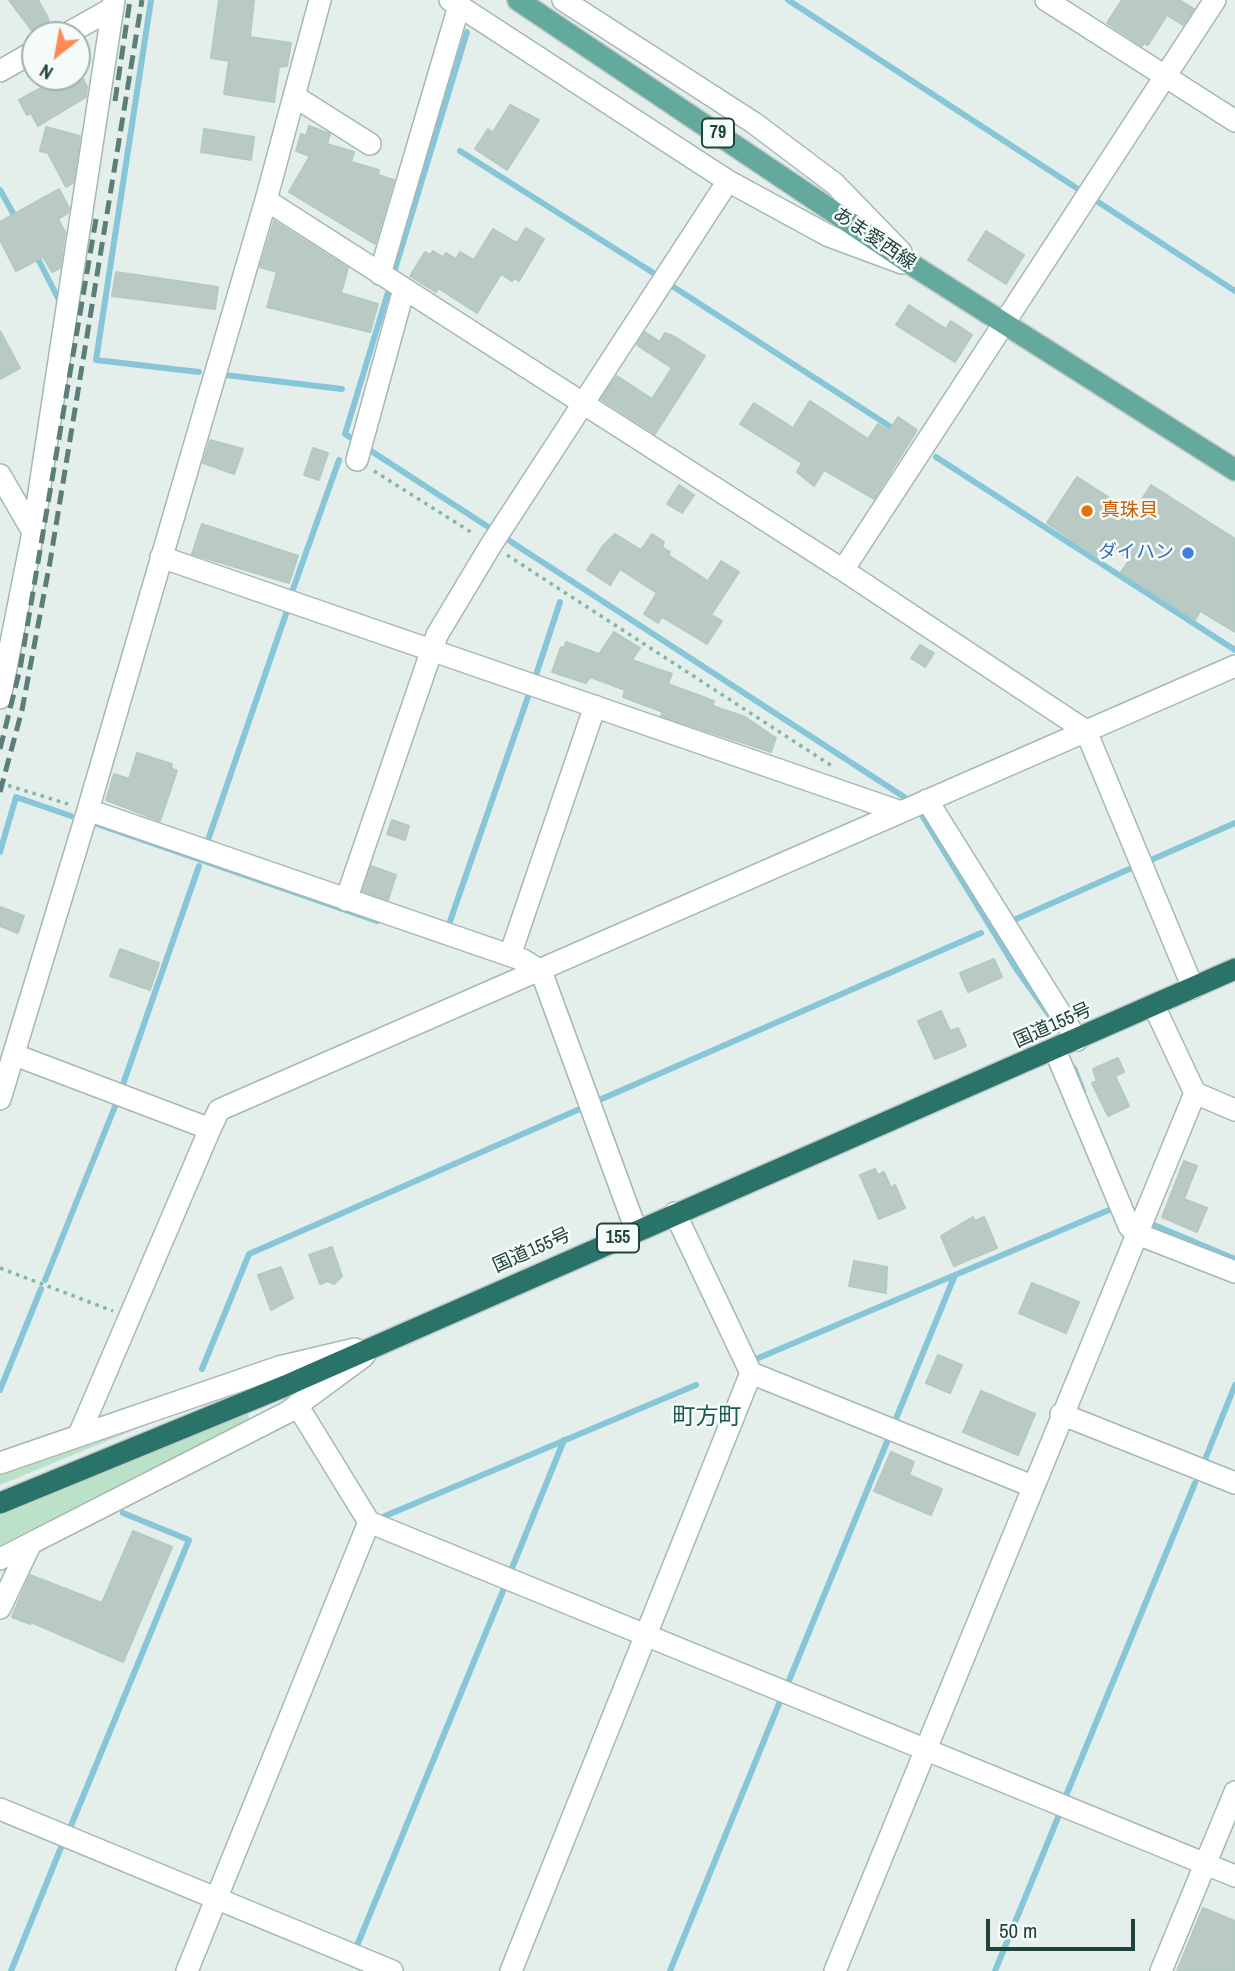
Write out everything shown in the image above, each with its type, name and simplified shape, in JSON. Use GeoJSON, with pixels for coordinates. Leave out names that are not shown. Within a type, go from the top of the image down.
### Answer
{"type":"FeatureCollection","features":[{"type":"Feature","properties":{"kind":"highway","name":"国道155号"},"geometry":{"type":"LineString","coordinates":[[0,1503],[384,1342],[1235,969]]}},
{"type":"Feature","properties":{"kind":"main road","name":"あま愛西線"},"geometry":{"type":"LineString","coordinates":[[518,0],[917,268],[1006,322],[1235,470]]}},
{"type":"Feature","properties":{"kind":"street"},"geometry":{"type":"LineString","coordinates":[[0,1099],[88,810],[266,200],[320,0]]}},
{"type":"Feature","properties":{"kind":"street"},"geometry":{"type":"LineString","coordinates":[[563,0],[595,9],[835,184],[917,268]]}},
{"type":"Feature","properties":{"kind":"street"},"geometry":{"type":"LineString","coordinates":[[1046,0],[1235,121]]}},
{"type":"Feature","properties":{"kind":"street"},"geometry":{"type":"LineString","coordinates":[[843,570],[1215,0]]}},
{"type":"Feature","properties":{"kind":"street"},"geometry":{"type":"LineString","coordinates":[[360,449],[392,282],[455,3],[728,181],[829,236],[917,268]]}},
{"type":"Feature","properties":{"kind":"street"},"geometry":{"type":"LineString","coordinates":[[87,21],[114,4]]}},
{"type":"Feature","properties":{"kind":"street"},"geometry":{"type":"LineString","coordinates":[[0,698],[33,532],[114,4]]}},
{"type":"Feature","properties":{"kind":"street"},"geometry":{"type":"LineString","coordinates":[[0,71],[21,59]]}},
{"type":"Feature","properties":{"kind":"street"},"geometry":{"type":"LineString","coordinates":[[294,96],[370,144]]}},
{"type":"Feature","properties":{"kind":"street"},"geometry":{"type":"LineString","coordinates":[[346,900],[430,649],[503,526],[728,181]]}},
{"type":"Feature","properties":{"kind":"street"},"geometry":{"type":"LineString","coordinates":[[266,200],[843,570],[1086,731],[1193,988]]}},
{"type":"Feature","properties":{"kind":"street"},"geometry":{"type":"LineString","coordinates":[[0,475],[33,532]]}},
{"type":"Feature","properties":{"kind":"street"},"geometry":{"type":"LineString","coordinates":[[161,557],[901,812]]}},
{"type":"Feature","properties":{"kind":"street"},"geometry":{"type":"LineString","coordinates":[[79,1435],[219,1110],[1235,666]]}},
{"type":"Feature","properties":{"kind":"street"},"geometry":{"type":"LineString","coordinates":[[510,955],[595,706]]}},
{"type":"Feature","properties":{"kind":"street"},"geometry":{"type":"LineString","coordinates":[[926,801],[1077,1040]]}},
{"type":"Feature","properties":{"kind":"street"},"geometry":{"type":"LineString","coordinates":[[88,810],[510,955],[541,971],[636,1230]]}},
{"type":"Feature","properties":{"kind":"street"},"geometry":{"type":"LineString","coordinates":[[1154,1006],[1195,1093],[1235,1110]]}},
{"type":"Feature","properties":{"kind":"street"},"geometry":{"type":"LineString","coordinates":[[1055,1050],[1129,1226],[1135,1233],[1235,1272]]}},
{"type":"Feature","properties":{"kind":"street"},"geometry":{"type":"LineString","coordinates":[[15,1055],[210,1129]]}},
{"type":"Feature","properties":{"kind":"street"},"geometry":{"type":"LineString","coordinates":[[835,1971],[1135,1233],[1195,1093]]}},
{"type":"Feature","properties":{"kind":"street"},"geometry":{"type":"LineString","coordinates":[[675,1213],[751,1373],[1032,1486]]}},
{"type":"Feature","properties":{"kind":"street"},"geometry":{"type":"LineString","coordinates":[[0,1559],[297,1405],[384,1342]]}},
{"type":"Feature","properties":{"kind":"street"},"geometry":{"type":"LineString","coordinates":[[0,1463],[279,1367],[384,1342]]}},
{"type":"Feature","properties":{"kind":"street"},"geometry":{"type":"LineString","coordinates":[[511,1971],[751,1373]]}},
{"type":"Feature","properties":{"kind":"street"},"geometry":{"type":"LineString","coordinates":[[297,1405],[369,1522],[647,1633],[1235,1876]]}},
{"type":"Feature","properties":{"kind":"street"},"geometry":{"type":"LineString","coordinates":[[1061,1414],[1235,1483]]}},
{"type":"Feature","properties":{"kind":"street"},"geometry":{"type":"LineString","coordinates":[[187,1971],[369,1522]]}},
{"type":"Feature","properties":{"kind":"street"},"geometry":{"type":"LineString","coordinates":[[0,1608],[31,1543]]}},
{"type":"Feature","properties":{"kind":"street"},"geometry":{"type":"LineString","coordinates":[[1161,1971],[1235,1792]]}},
{"type":"Feature","properties":{"kind":"street"},"geometry":{"type":"LineString","coordinates":[[0,1809],[392,1971]]}},
{"type":"Feature","properties":{"kind":"path"},"geometry":{"type":"LineString","coordinates":[[360,449],[491,545],[834,767]]}},
{"type":"Feature","properties":{"kind":"path"},"geometry":{"type":"LineString","coordinates":[[0,783],[88,810]]}},
{"type":"Feature","properties":{"kind":"path"},"geometry":{"type":"LineString","coordinates":[[0,1268],[131,1318]]}},
{"type":"Feature","properties":{"kind":"green space"},"geometry":{"type":"Polygon","coordinates":[[[207,1400],[0,1485],[0,1470],[207,1400]]]}},
{"type":"Feature","properties":{"kind":"green space"},"geometry":{"type":"Polygon","coordinates":[[[248,1413],[249,1421],[0,1545],[0,1516],[248,1413]]]}},
{"type":"Feature","properties":{"kind":"building"},"geometry":{"type":"Polygon","coordinates":[[[9,0],[38,0],[49,21],[25,21],[9,0]]]}},
{"type":"Feature","properties":{"kind":"building"},"geometry":{"type":"Polygon","coordinates":[[[219,0],[254,0],[250,37],[291,43],[287,66],[279,67],[274,102],[224,94],[229,61],[211,58],[219,0]]]}},
{"type":"Feature","properties":{"kind":"building"},"geometry":{"type":"Polygon","coordinates":[[[1122,0],[1179,0],[1194,9],[1183,25],[1167,15],[1148,45],[1144,43],[1142,46],[1107,23],[1122,0]]]}},
{"type":"Feature","properties":{"kind":"building"},"geometry":{"type":"Polygon","coordinates":[[[35,91],[87,91],[86,97],[38,126],[31,113],[27,115],[19,100],[35,91]]]}},
{"type":"Feature","properties":{"kind":"building"},"geometry":{"type":"Polygon","coordinates":[[[510,105],[539,120],[507,170],[475,149],[488,129],[493,132],[510,105]]]}},
{"type":"Feature","properties":{"kind":"building"},"geometry":{"type":"Polygon","coordinates":[[[309,126],[330,134],[327,144],[354,152],[351,162],[379,170],[378,175],[394,180],[375,244],[289,192],[310,156],[296,151],[301,134],[306,136],[309,126]]]}},
{"type":"Feature","properties":{"kind":"building"},"geometry":{"type":"Polygon","coordinates":[[[46,127],[80,136],[73,183],[66,187],[48,153],[40,151],[46,127]]]}},
{"type":"Feature","properties":{"kind":"building"},"geometry":{"type":"Polygon","coordinates":[[[204,129],[254,137],[251,160],[201,152],[204,129]]]}},
{"type":"Feature","properties":{"kind":"building"},"geometry":{"type":"Polygon","coordinates":[[[59,189],[69,208],[68,213],[58,219],[65,232],[60,268],[52,272],[43,257],[16,271],[0,240],[0,222],[59,189]]]}},
{"type":"Feature","properties":{"kind":"building"},"geometry":{"type":"Polygon","coordinates":[[[274,221],[348,268],[341,293],[378,304],[370,332],[267,307],[277,272],[260,267],[274,221]]]}},
{"type":"Feature","properties":{"kind":"building"},"geometry":{"type":"Polygon","coordinates":[[[526,228],[544,239],[519,281],[514,278],[512,281],[501,274],[477,313],[438,288],[436,292],[410,276],[425,252],[430,255],[433,251],[443,257],[446,253],[456,259],[460,252],[474,260],[493,229],[517,243],[526,228]]]}},
{"type":"Feature","properties":{"kind":"building"},"geometry":{"type":"Polygon","coordinates":[[[986,231],[1024,255],[1006,284],[968,260],[986,231]]]}},
{"type":"Feature","properties":{"kind":"building"},"geometry":{"type":"Polygon","coordinates":[[[116,272],[218,287],[215,309],[112,296],[116,272]]]}},
{"type":"Feature","properties":{"kind":"building"},"geometry":{"type":"Polygon","coordinates":[[[909,305],[946,329],[951,321],[972,335],[955,362],[896,325],[909,305]]]}},
{"type":"Feature","properties":{"kind":"building"},"geometry":{"type":"Polygon","coordinates":[[[0,331],[20,368],[0,379],[0,331]]]}},
{"type":"Feature","properties":{"kind":"building"},"geometry":{"type":"Polygon","coordinates":[[[645,332],[660,342],[665,333],[675,337],[705,356],[655,434],[601,399],[617,376],[652,399],[672,368],[637,345],[645,332]]]}},
{"type":"Feature","properties":{"kind":"building"},"geometry":{"type":"Polygon","coordinates":[[[810,401],[868,439],[878,424],[889,431],[898,417],[917,430],[874,499],[824,470],[814,486],[797,472],[802,463],[740,424],[754,403],[793,428],[810,401]]]}},
{"type":"Feature","properties":{"kind":"building"},"geometry":{"type":"Polygon","coordinates":[[[210,440],[243,449],[234,474],[203,463],[210,440]]]}},
{"type":"Feature","properties":{"kind":"building"},"geometry":{"type":"Polygon","coordinates":[[[313,448],[328,453],[319,480],[304,475],[313,448]]]}},
{"type":"Feature","properties":{"kind":"building"},"geometry":{"type":"Polygon","coordinates":[[[1077,477],[1133,513],[1151,485],[1235,539],[1235,632],[1200,611],[1195,620],[1121,572],[1130,559],[1105,543],[1096,556],[1047,523],[1077,477]]]}},
{"type":"Feature","properties":{"kind":"building"},"geometry":{"type":"Polygon","coordinates":[[[679,485],[694,495],[682,513],[667,504],[679,485]]]}},
{"type":"Feature","properties":{"kind":"building"},"geometry":{"type":"Polygon","coordinates":[[[202,524],[298,556],[289,583],[192,554],[202,524]]]}},
{"type":"Feature","properties":{"kind":"building"},"geometry":{"type":"Polygon","coordinates":[[[615,534],[641,550],[652,534],[664,542],[662,547],[670,552],[668,555],[708,581],[721,561],[739,572],[711,615],[722,621],[707,644],[662,617],[658,623],[644,614],[657,593],[620,569],[610,585],[587,570],[603,546],[615,534]]]}},
{"type":"Feature","properties":{"kind":"building"},"geometry":{"type":"Polygon","coordinates":[[[614,632],[640,648],[632,660],[672,674],[668,684],[714,701],[713,706],[745,717],[776,738],[771,752],[661,716],[663,712],[623,697],[625,690],[590,677],[586,683],[552,672],[561,647],[564,648],[566,642],[599,654],[614,632]]]}},
{"type":"Feature","properties":{"kind":"building"},"geometry":{"type":"Polygon","coordinates":[[[920,645],[934,653],[925,667],[911,658],[920,645]]]}},
{"type":"Feature","properties":{"kind":"building"},"geometry":{"type":"Polygon","coordinates":[[[137,753],[172,764],[171,768],[177,771],[160,821],[106,800],[114,774],[129,779],[137,753]]]}},
{"type":"Feature","properties":{"kind":"building"},"geometry":{"type":"Polygon","coordinates":[[[392,820],[409,826],[405,840],[387,834],[392,820]]]}},
{"type":"Feature","properties":{"kind":"building"},"geometry":{"type":"Polygon","coordinates":[[[371,866],[396,875],[388,900],[363,891],[371,866]]]}},
{"type":"Feature","properties":{"kind":"building"},"geometry":{"type":"Polygon","coordinates":[[[0,907],[24,916],[18,933],[0,926],[0,907]]]}},
{"type":"Feature","properties":{"kind":"building"},"geometry":{"type":"Polygon","coordinates":[[[120,949],[159,963],[150,990],[110,976],[120,949]]]}},
{"type":"Feature","properties":{"kind":"building"},"geometry":{"type":"Polygon","coordinates":[[[994,959],[1002,977],[968,992],[960,973],[994,959]]]}},
{"type":"Feature","properties":{"kind":"building"},"geometry":{"type":"Polygon","coordinates":[[[941,1011],[950,1031],[958,1028],[966,1046],[935,1059],[918,1021],[941,1011]]]}},
{"type":"Feature","properties":{"kind":"building"},"geometry":{"type":"Polygon","coordinates":[[[1118,1058],[1124,1072],[1115,1076],[1129,1106],[1108,1116],[1092,1083],[1097,1081],[1093,1069],[1118,1058]]]}},
{"type":"Feature","properties":{"kind":"building"},"geometry":{"type":"Polygon","coordinates":[[[1184,1161],[1197,1166],[1184,1199],[1207,1208],[1197,1232],[1162,1217],[1184,1161]]]}},
{"type":"Feature","properties":{"kind":"building"},"geometry":{"type":"Polygon","coordinates":[[[875,1169],[878,1175],[884,1172],[891,1188],[895,1185],[905,1208],[879,1219],[860,1175],[875,1169]]]}},
{"type":"Feature","properties":{"kind":"building"},"geometry":{"type":"Polygon","coordinates":[[[973,1217],[975,1221],[984,1217],[997,1248],[954,1266],[941,1236],[973,1217]]]}},
{"type":"Feature","properties":{"kind":"building"},"geometry":{"type":"Polygon","coordinates":[[[332,1247],[342,1276],[334,1284],[328,1281],[320,1284],[309,1255],[332,1247]]]}},
{"type":"Feature","properties":{"kind":"building"},"geometry":{"type":"Polygon","coordinates":[[[854,1261],[887,1267],[886,1293],[849,1286],[854,1261]]]}},
{"type":"Feature","properties":{"kind":"building"},"geometry":{"type":"Polygon","coordinates":[[[281,1267],[293,1298],[271,1310],[258,1275],[281,1267]]]}},
{"type":"Feature","properties":{"kind":"building"},"geometry":{"type":"Polygon","coordinates":[[[1032,1283],[1079,1302],[1066,1333],[1019,1313],[1032,1283]]]}},
{"type":"Feature","properties":{"kind":"building"},"geometry":{"type":"Polygon","coordinates":[[[938,1355],[962,1365],[950,1393],[926,1383],[938,1355]]]}},
{"type":"Feature","properties":{"kind":"building"},"geometry":{"type":"Polygon","coordinates":[[[981,1391],[1035,1414],[1018,1455],[963,1432],[981,1391]]]}},
{"type":"Feature","properties":{"kind":"building"},"geometry":{"type":"Polygon","coordinates":[[[891,1452],[914,1462],[909,1475],[942,1489],[931,1515],[874,1491],[891,1452]]]}},
{"type":"Feature","properties":{"kind":"building"},"geometry":{"type":"Polygon","coordinates":[[[133,1531],[172,1547],[123,1662],[31,1622],[30,1624],[12,1617],[30,1575],[102,1603],[133,1531]]]}},
{"type":"Feature","properties":{"kind":"building"},"geometry":{"type":"Polygon","coordinates":[[[1203,1908],[1235,1921],[1235,1971],[1177,1971],[1203,1908]]]}},
{"type":"Feature","properties":{"kind":"waterway"},"geometry":{"type":"LineString","coordinates":[[151,0],[96,360],[199,372]]}},
{"type":"Feature","properties":{"kind":"waterway"},"geometry":{"type":"LineString","coordinates":[[788,0],[1078,189]]}},
{"type":"Feature","properties":{"kind":"waterway"},"geometry":{"type":"LineString","coordinates":[[467,32],[345,434],[915,804],[1017,970],[1050,1016]]}},
{"type":"Feature","properties":{"kind":"waterway"},"geometry":{"type":"LineString","coordinates":[[460,151],[655,274]]}},
{"type":"Feature","properties":{"kind":"waterway"},"geometry":{"type":"LineString","coordinates":[[0,190],[18,222]]}},
{"type":"Feature","properties":{"kind":"waterway"},"geometry":{"type":"LineString","coordinates":[[1098,202],[1235,291]]}},
{"type":"Feature","properties":{"kind":"waterway"},"geometry":{"type":"LineString","coordinates":[[35,253],[60,302]]}},
{"type":"Feature","properties":{"kind":"waterway"},"geometry":{"type":"LineString","coordinates":[[669,284],[897,431]]}},
{"type":"Feature","properties":{"kind":"waterway"},"geometry":{"type":"LineString","coordinates":[[225,375],[342,389]]}},
{"type":"Feature","properties":{"kind":"waterway"},"geometry":{"type":"LineString","coordinates":[[936,457],[1235,650]]}},
{"type":"Feature","properties":{"kind":"waterway"},"geometry":{"type":"LineString","coordinates":[[292,592],[339,460]]}},
{"type":"Feature","properties":{"kind":"waterway"},"geometry":{"type":"LineString","coordinates":[[536,675],[560,602]]}},
{"type":"Feature","properties":{"kind":"waterway"},"geometry":{"type":"LineString","coordinates":[[208,840],[288,608]]}},
{"type":"Feature","properties":{"kind":"waterway"},"geometry":{"type":"LineString","coordinates":[[448,927],[530,691]]}},
{"type":"Feature","properties":{"kind":"waterway"},"geometry":{"type":"LineString","coordinates":[[0,852],[16,797],[71,816]]}},
{"type":"Feature","properties":{"kind":"waterway"},"geometry":{"type":"LineString","coordinates":[[94,823],[377,921]]}},
{"type":"Feature","properties":{"kind":"waterway"},"geometry":{"type":"LineString","coordinates":[[1151,860],[1235,823]]}},
{"type":"Feature","properties":{"kind":"waterway"},"geometry":{"type":"LineString","coordinates":[[121,1090],[199,866]]}},
{"type":"Feature","properties":{"kind":"waterway"},"geometry":{"type":"LineString","coordinates":[[1014,920],[1136,866]]}},
{"type":"Feature","properties":{"kind":"waterway"},"geometry":{"type":"LineString","coordinates":[[597,1101],[981,933]]}},
{"type":"Feature","properties":{"kind":"waterway"},"geometry":{"type":"LineString","coordinates":[[1074,1068],[1083,1091]]}},
{"type":"Feature","properties":{"kind":"waterway"},"geometry":{"type":"LineString","coordinates":[[45,1280],[118,1099]]}},
{"type":"Feature","properties":{"kind":"waterway"},"geometry":{"type":"LineString","coordinates":[[202,1369],[249,1254],[582,1108]]}},
{"type":"Feature","properties":{"kind":"waterway"},"geometry":{"type":"LineString","coordinates":[[756,1359],[1109,1210]]}},
{"type":"Feature","properties":{"kind":"waterway"},"geometry":{"type":"LineString","coordinates":[[1149,1223],[1235,1259]]}},
{"type":"Feature","properties":{"kind":"waterway"},"geometry":{"type":"LineString","coordinates":[[895,1421],[955,1275]]}},
{"type":"Feature","properties":{"kind":"waterway"},"geometry":{"type":"LineString","coordinates":[[0,1390],[41,1289]]}},
{"type":"Feature","properties":{"kind":"waterway"},"geometry":{"type":"LineString","coordinates":[[385,1516],[696,1385]]}},
{"type":"Feature","properties":{"kind":"waterway"},"geometry":{"type":"LineString","coordinates":[[1204,1462],[1235,1385]]}},
{"type":"Feature","properties":{"kind":"waterway"},"geometry":{"type":"LineString","coordinates":[[788,1683],[889,1437]]}},
{"type":"Feature","properties":{"kind":"waterway"},"geometry":{"type":"LineString","coordinates":[[512,1568],[564,1440]]}},
{"type":"Feature","properties":{"kind":"waterway"},"geometry":{"type":"LineString","coordinates":[[1065,1798],[1195,1483]]}},
{"type":"Feature","properties":{"kind":"waterway"},"geometry":{"type":"LineString","coordinates":[[70,1828],[189,1540],[123,1513]]}},
{"type":"Feature","properties":{"kind":"waterway"},"geometry":{"type":"LineString","coordinates":[[356,1948],[505,1586]]}},
{"type":"Feature","properties":{"kind":"waterway"},"geometry":{"type":"LineString","coordinates":[[670,1971],[781,1699]]}},
{"type":"Feature","properties":{"kind":"waterway"},"geometry":{"type":"LineString","coordinates":[[995,1971],[1059,1815]]}},
{"type":"Feature","properties":{"kind":"waterway"},"geometry":{"type":"LineString","coordinates":[[11,1971],[62,1845]]}},
{"type":"Feature","properties":{"kind":"railway"},"geometry":{"type":"LineString","coordinates":[[115,101],[130,0]]}},
{"type":"Feature","properties":{"kind":"railway"},"geometry":{"type":"LineString","coordinates":[[0,792],[22,710],[50,562],[142,0]]}},
{"type":"Feature","properties":{"kind":"railway"},"geometry":{"type":"LineString","coordinates":[[0,749],[20,669],[96,219]]}},
{"type":"Feature","properties":{"kind":"place","name":"真珠貝"},"geometry":{"type":"Point","coordinates":[1087,511]}},
{"type":"Feature","properties":{"kind":"place","name":"ダイハン"},"geometry":{"type":"Point","coordinates":[1188,553]}},
{"type":"Feature","properties":{"kind":"district","name":"町方町"},"geometry":{"type":"Point","coordinates":[707,1418]}}]}
